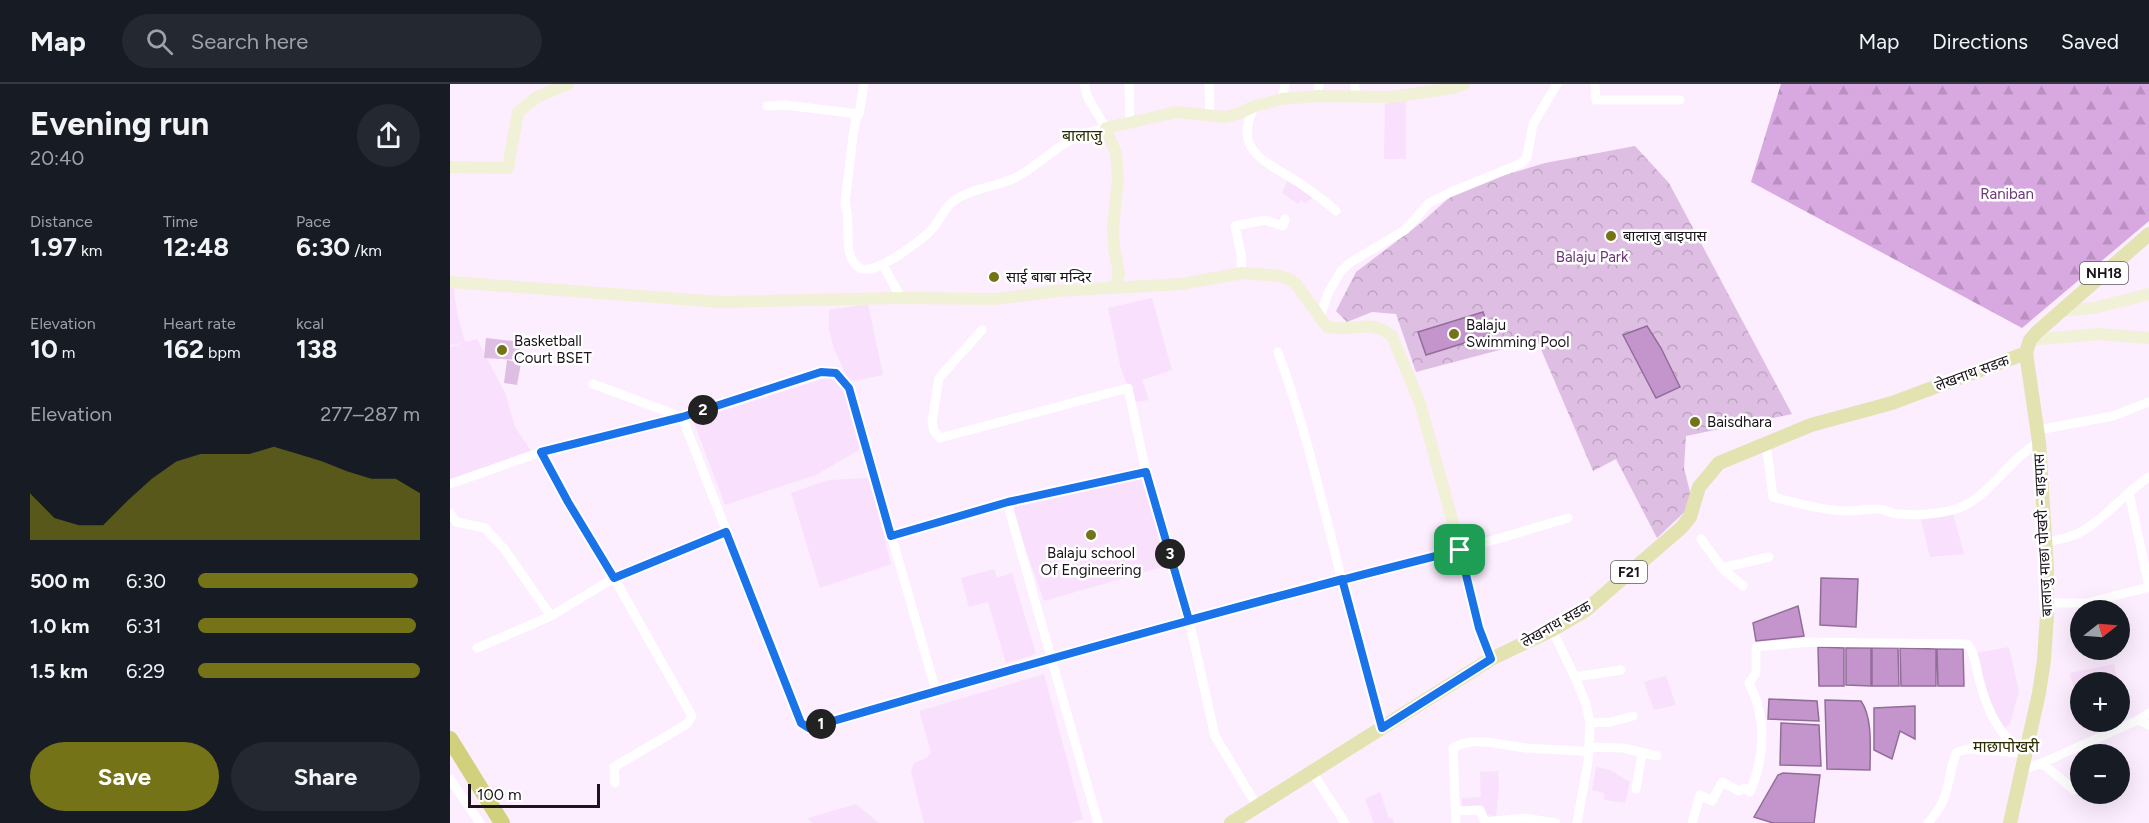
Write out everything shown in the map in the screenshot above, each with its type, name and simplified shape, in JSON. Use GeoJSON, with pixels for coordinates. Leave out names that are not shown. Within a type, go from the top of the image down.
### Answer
{"type":"FeatureCollection","features":[{"type":"Feature","properties":{"kind":"highway"},"geometry":{"type":"LineString","coordinates":[[450,739],[502,823]]}},
{"type":"Feature","properties":{"kind":"main road","name":"NH18"},"geometry":{"type":"LineString","coordinates":[[2028,347],[2059,311],[2147,239]]}},
{"type":"Feature","properties":{"kind":"main road","name":"बालाजु माछा पोखरी - बाइपास"},"geometry":{"type":"LineString","coordinates":[[2010,823],[2044,660],[2047,603],[2038,436],[2028,347]]}},
{"type":"Feature","properties":{"kind":"main road","name":"लेखनाथ सडक"},"geometry":{"type":"LineString","coordinates":[[1231,823],[1491,659],[1552,630],[1586,610],[1681,528],[1690,517],[1699,488],[1719,463],[1811,425],[1905,399],[2028,347]]}},
{"type":"Feature","properties":{"kind":"street"},"geometry":{"type":"LineString","coordinates":[[450,166],[508,168],[518,112],[537,97],[568,84]]}},
{"type":"Feature","properties":{"kind":"street"},"geometry":{"type":"LineString","coordinates":[[864,84],[859,114],[854,127],[846,195],[849,214],[849,248],[852,262],[862,270],[883,265],[932,230],[954,201],[1012,179],[1032,168],[1065,143],[1106,128],[1177,112],[1224,117],[1255,106],[1318,90],[1355,90],[1391,97],[1454,88],[1464,84]]}},
{"type":"Feature","properties":{"kind":"street"},"geometry":{"type":"LineString","coordinates":[[1084,84],[1088,98],[1106,128],[1116,154],[1118,178],[1113,227],[1119,273],[1115,288]]}},
{"type":"Feature","properties":{"kind":"street"},"geometry":{"type":"LineString","coordinates":[[1129,84],[1130,122]]}},
{"type":"Feature","properties":{"kind":"street"},"geometry":{"type":"LineString","coordinates":[[1209,84],[1210,115]]}},
{"type":"Feature","properties":{"kind":"street"},"geometry":{"type":"LineString","coordinates":[[1282,99],[1284,84]]}},
{"type":"Feature","properties":{"kind":"street"},"geometry":{"type":"LineString","coordinates":[[1320,317],[1328,293],[1341,271],[1351,262],[1405,230],[1430,203],[1522,163],[1528,153],[1533,124],[1557,84]]}},
{"type":"Feature","properties":{"kind":"street"},"geometry":{"type":"LineString","coordinates":[[1595,84],[1596,100],[1680,100]]}},
{"type":"Feature","properties":{"kind":"street"},"geometry":{"type":"LineString","coordinates":[[767,105],[859,114]]}},
{"type":"Feature","properties":{"kind":"street"},"geometry":{"type":"LineString","coordinates":[[1255,106],[1248,119],[1248,143],[1256,156],[1336,210]]}},
{"type":"Feature","properties":{"kind":"street"},"geometry":{"type":"LineString","coordinates":[[1242,273],[1241,254],[1235,226],[1265,220],[1283,226],[1285,219]]}},
{"type":"Feature","properties":{"kind":"street"},"geometry":{"type":"LineString","coordinates":[[883,265],[901,298]]}},
{"type":"Feature","properties":{"kind":"street"},"geometry":{"type":"LineString","coordinates":[[450,282],[722,302],[901,298],[996,299],[1056,291],[1182,284],[1242,273],[1280,276],[1296,285],[1327,327],[1339,330],[1364,325],[1374,326],[1384,329],[1392,336],[1420,404],[1479,628],[1491,659]]}},
{"type":"Feature","properties":{"kind":"street"},"geometry":{"type":"LineString","coordinates":[[2059,311],[2094,308],[2149,294]]}},
{"type":"Feature","properties":{"kind":"street"},"geometry":{"type":"LineString","coordinates":[[982,330],[939,378],[932,422],[933,431],[940,438],[1128,388],[1146,472],[1189,620],[1215,736],[1257,806]]}},
{"type":"Feature","properties":{"kind":"street"},"geometry":{"type":"LineString","coordinates":[[2028,347],[2100,334],[2149,338]]}},
{"type":"Feature","properties":{"kind":"street"},"geometry":{"type":"LineString","coordinates":[[1278,352],[1296,401],[1313,462],[1382,728]]}},
{"type":"Feature","properties":{"kind":"street"},"geometry":{"type":"LineString","coordinates":[[450,484],[541,452],[682,417],[821,372],[836,373],[849,388],[936,691]]}},
{"type":"Feature","properties":{"kind":"street"},"geometry":{"type":"LineString","coordinates":[[593,384],[682,417],[801,723],[809,728],[1189,620],[1460,550],[1568,518]]}},
{"type":"Feature","properties":{"kind":"street"},"geometry":{"type":"LineString","coordinates":[[1766,443],[1773,497],[1845,511],[1880,509],[1909,515],[1939,513],[1970,503],[1993,485],[2006,468],[2038,436],[2113,416],[2149,402]]}},
{"type":"Feature","properties":{"kind":"street"},"geometry":{"type":"LineString","coordinates":[[541,452],[692,716],[687,724],[614,767],[615,783]]}},
{"type":"Feature","properties":{"kind":"street"},"geometry":{"type":"LineString","coordinates":[[891,536],[1008,502],[1146,472]]}},
{"type":"Feature","properties":{"kind":"street"},"geometry":{"type":"LineString","coordinates":[[2045,543],[2081,531],[2149,477]]}},
{"type":"Feature","properties":{"kind":"street"},"geometry":{"type":"LineString","coordinates":[[2047,603],[2087,603],[2149,586],[2130,493]]}},
{"type":"Feature","properties":{"kind":"street"},"geometry":{"type":"LineString","coordinates":[[1008,502],[1098,823]]}},
{"type":"Feature","properties":{"kind":"street"},"geometry":{"type":"LineString","coordinates":[[450,513],[456,522],[485,528],[505,550],[551,616]]}},
{"type":"Feature","properties":{"kind":"street"},"geometry":{"type":"LineString","coordinates":[[477,648],[551,616],[614,578],[726,532]]}},
{"type":"Feature","properties":{"kind":"street"},"geometry":{"type":"LineString","coordinates":[[1701,539],[1722,568],[1743,586]]}},
{"type":"Feature","properties":{"kind":"street"},"geometry":{"type":"LineString","coordinates":[[1722,568],[1769,557]]}},
{"type":"Feature","properties":{"kind":"street"},"geometry":{"type":"LineString","coordinates":[[1552,630],[1575,677],[1586,704],[1590,723],[1589,749],[1576,823]]}},
{"type":"Feature","properties":{"kind":"street"},"geometry":{"type":"LineString","coordinates":[[1692,823],[1700,795],[1712,801],[1722,782],[1739,791],[1744,788],[1750,792],[1758,774],[1762,734],[1759,706],[1749,683],[1756,673],[1756,647],[1811,642],[1967,644],[1973,654],[1984,696],[1998,727],[2011,745],[2025,753]]}},
{"type":"Feature","properties":{"kind":"street"},"geometry":{"type":"LineString","coordinates":[[1575,677],[1621,670]]}},
{"type":"Feature","properties":{"kind":"street"},"geometry":{"type":"LineString","coordinates":[[2021,770],[2042,763],[2149,713]]}},
{"type":"Feature","properties":{"kind":"street"},"geometry":{"type":"LineString","coordinates":[[1590,723],[1611,722],[1633,716]]}},
{"type":"Feature","properties":{"kind":"street"},"geometry":{"type":"LineString","coordinates":[[2138,720],[2149,725]]}},
{"type":"Feature","properties":{"kind":"street"},"geometry":{"type":"LineString","coordinates":[[1456,823],[1453,748],[1463,742],[1486,741],[1529,749],[1589,749],[1613,746],[1657,756]]}},
{"type":"Feature","properties":{"kind":"street"},"geometry":{"type":"LineString","coordinates":[[1928,823],[1942,803],[1949,783],[1951,765],[1957,752],[1968,749],[2025,753]]}},
{"type":"Feature","properties":{"kind":"street"},"geometry":{"type":"LineString","coordinates":[[1636,789],[1642,754]]}},
{"type":"Feature","properties":{"kind":"street"},"geometry":{"type":"LineString","coordinates":[[2042,763],[2070,787]]}},
{"type":"Feature","properties":{"kind":"street"},"geometry":{"type":"LineString","coordinates":[[1312,772],[1345,823]]}},
{"type":"Feature","properties":{"kind":"street"},"geometry":{"type":"LineString","coordinates":[[450,779],[480,823]]}},
{"type":"Feature","properties":{"kind":"street"},"geometry":{"type":"LineString","coordinates":[[1455,811],[1480,810],[1484,823],[1523,818],[1556,823]]}},
{"type":"Feature","properties":{"kind":"shaded area"},"geometry":{"type":"Polygon","coordinates":[[[1406,101],[1406,159],[1384,159],[1385,104],[1406,101]]]}},
{"type":"Feature","properties":{"kind":"shaded area"},"geometry":{"type":"Polygon","coordinates":[[[1288,180],[1313,197],[1306,203],[1301,200],[1298,204],[1282,193],[1288,180]]]}},
{"type":"Feature","properties":{"kind":"shaded area"},"geometry":{"type":"Polygon","coordinates":[[[453,282],[457,313],[465,342],[477,339],[506,395],[515,427],[535,457],[450,482],[450,347],[463,343],[450,345],[450,283],[453,282]]]}},
{"type":"Feature","properties":{"kind":"shaded area"},"geometry":{"type":"Polygon","coordinates":[[[1152,298],[1172,370],[1142,380],[1149,400],[1134,402],[1121,369],[1108,308],[1152,298]]]}},
{"type":"Feature","properties":{"kind":"shaded area"},"geometry":{"type":"Polygon","coordinates":[[[868,304],[883,375],[849,382],[829,331],[829,310],[868,304]]]}},
{"type":"Feature","properties":{"kind":"shaded area","name":"Balaju Swimming Pool"},"geometry":{"type":"Polygon","coordinates":[[[1483,312],[1490,335],[1426,355],[1418,332],[1483,312]]]}},
{"type":"Feature","properties":{"kind":"shaded area"},"geometry":{"type":"Polygon","coordinates":[[[1647,326],[1661,348],[1680,387],[1656,398],[1623,335],[1647,326]]]}},
{"type":"Feature","properties":{"kind":"shaded area"},"geometry":{"type":"Polygon","coordinates":[[[832,376],[848,392],[862,448],[816,475],[725,505],[693,420],[832,376]]]}},
{"type":"Feature","properties":{"kind":"shaded area","name":"Balaju school Of Engineering"},"geometry":{"type":"Polygon","coordinates":[[[1138,475],[1149,491],[1169,565],[1044,601],[1010,506],[1138,475]]]}},
{"type":"Feature","properties":{"kind":"shaded area"},"geometry":{"type":"Polygon","coordinates":[[[869,478],[891,564],[820,588],[791,493],[828,480],[869,478]]]}},
{"type":"Feature","properties":{"kind":"shaded area"},"geometry":{"type":"Polygon","coordinates":[[[1953,514],[1964,554],[1930,557],[1921,520],[1953,514]]]}},
{"type":"Feature","properties":{"kind":"shaded area"},"geometry":{"type":"Polygon","coordinates":[[[994,569],[997,578],[1012,573],[1036,654],[1006,663],[988,602],[969,607],[961,578],[994,569]]]}},
{"type":"Feature","properties":{"kind":"shaded area"},"geometry":{"type":"Polygon","coordinates":[[[1821,578],[1858,579],[1856,627],[1820,625],[1821,578]]]}},
{"type":"Feature","properties":{"kind":"shaded area"},"geometry":{"type":"Polygon","coordinates":[[[1798,606],[1804,636],[1756,641],[1753,623],[1798,606]]]}},
{"type":"Feature","properties":{"kind":"shaded area"},"geometry":{"type":"Polygon","coordinates":[[[1818,647],[1844,648],[1844,686],[1819,686],[1818,647]]]}},
{"type":"Feature","properties":{"kind":"shaded area"},"geometry":{"type":"Polygon","coordinates":[[[2009,647],[2019,691],[2010,724],[2003,730],[1985,691],[1976,653],[2009,647]]]}},
{"type":"Feature","properties":{"kind":"shaded area"},"geometry":{"type":"Polygon","coordinates":[[[1846,648],[1871,648],[1871,686],[1846,685],[1846,648]]]}},
{"type":"Feature","properties":{"kind":"shaded area"},"geometry":{"type":"Polygon","coordinates":[[[1872,648],[1898,648],[1899,686],[1872,686],[1872,648]]]}},
{"type":"Feature","properties":{"kind":"shaded area"},"geometry":{"type":"Polygon","coordinates":[[[1900,648],[1936,649],[1936,686],[1901,686],[1900,648]]]}},
{"type":"Feature","properties":{"kind":"shaded area"},"geometry":{"type":"Polygon","coordinates":[[[1937,649],[1963,649],[1964,686],[1938,686],[1937,649]]]}},
{"type":"Feature","properties":{"kind":"shaded area"},"geometry":{"type":"Polygon","coordinates":[[[2114,664],[2115,672],[2075,672],[2114,664]]]}},
{"type":"Feature","properties":{"kind":"shaded area"},"geometry":{"type":"Polygon","coordinates":[[[1044,674],[1083,819],[1070,823],[924,823],[911,771],[914,763],[927,758],[931,752],[919,711],[1044,674]]]}},
{"type":"Feature","properties":{"kind":"shaded area"},"geometry":{"type":"Polygon","coordinates":[[[1666,676],[1676,705],[1654,710],[1644,682],[1666,676]]]}},
{"type":"Feature","properties":{"kind":"shaded area"},"geometry":{"type":"Polygon","coordinates":[[[1769,699],[1817,701],[1819,721],[1768,719],[1769,699]]]}},
{"type":"Feature","properties":{"kind":"shaded area"},"geometry":{"type":"Polygon","coordinates":[[[1825,700],[1861,701],[1869,725],[1870,770],[1827,769],[1825,700]]]}},
{"type":"Feature","properties":{"kind":"shaded area"},"geometry":{"type":"Polygon","coordinates":[[[1915,706],[1915,739],[1900,731],[1892,759],[1874,750],[1874,708],[1915,706]]]}},
{"type":"Feature","properties":{"kind":"shaded area"},"geometry":{"type":"Polygon","coordinates":[[[1781,723],[1819,725],[1821,766],[1780,765],[1781,723]]]}},
{"type":"Feature","properties":{"kind":"shaded area"},"geometry":{"type":"Polygon","coordinates":[[[1596,767],[1610,770],[1630,782],[1625,803],[1604,800],[1604,793],[1592,790],[1596,767]]]}},
{"type":"Feature","properties":{"kind":"shaded area"},"geometry":{"type":"Polygon","coordinates":[[[1498,771],[1496,816],[1462,812],[1462,798],[1481,797],[1480,772],[1498,771]]]}},
{"type":"Feature","properties":{"kind":"shaded area"},"geometry":{"type":"Polygon","coordinates":[[[1783,773],[1820,775],[1814,823],[1773,823],[1754,817],[1778,775],[1783,773]]]}},
{"type":"Feature","properties":{"kind":"shaded area"},"geometry":{"type":"Polygon","coordinates":[[[1380,792],[1389,818],[1392,818],[1394,823],[1374,823],[1365,799],[1380,792]]]}},
{"type":"Feature","properties":{"kind":"shaded area"},"geometry":{"type":"Polygon","coordinates":[[[856,804],[879,823],[812,823],[808,818],[856,804]]]}},
{"type":"Feature","properties":{"kind":"green space","name":"Raniban"},"geometry":{"type":"Polygon","coordinates":[[[1781,84],[2149,84],[2149,221],[2022,328],[1751,182],[1781,84]]]}},
{"type":"Feature","properties":{"kind":"green space","name":"Balaju Park"},"geometry":{"type":"Polygon","coordinates":[[[1635,146],[1669,183],[1792,414],[1686,436],[1684,468],[1693,504],[1657,538],[1616,459],[1593,471],[1537,340],[1416,372],[1396,314],[1372,312],[1347,322],[1336,311],[1356,272],[1422,222],[1450,197],[1482,182],[1545,163],[1635,146]]]}},
{"type":"Feature","properties":{"kind":"green space","name":"Basketball Court BSET"},"geometry":{"type":"Polygon","coordinates":[[[486,338],[521,342],[519,360],[484,358],[486,338]]]}},
{"type":"Feature","properties":{"kind":"green space"},"geometry":{"type":"Polygon","coordinates":[[[507,360],[521,363],[517,385],[504,383],[507,360]]]}},
{"type":"Feature","properties":{"kind":"place","name":"बालाजु बाइपास"},"geometry":{"type":"Point","coordinates":[1611,236]}},
{"type":"Feature","properties":{"kind":"place","name":"साई बाबा मन्दिर"},"geometry":{"type":"Point","coordinates":[994,277]}},
{"type":"Feature","properties":{"kind":"place","name":"Balaju Swimming Pool"},"geometry":{"type":"Point","coordinates":[1454,334]}},
{"type":"Feature","properties":{"kind":"place","name":"Basketball Court BSET"},"geometry":{"type":"Point","coordinates":[502,350]}},
{"type":"Feature","properties":{"kind":"place","name":"Baisdhara"},"geometry":{"type":"Point","coordinates":[1695,422]}},
{"type":"Feature","properties":{"kind":"place","name":"Balaju school Of Engineering"},"geometry":{"type":"Point","coordinates":[1091,535]}},
{"type":"Feature","properties":{"kind":"district","name":"बालाजु"},"geometry":{"type":"Point","coordinates":[1082,135]}},
{"type":"Feature","properties":{"kind":"district","name":"माछापोखरी"},"geometry":{"type":"Point","coordinates":[2006,746]}},
{"type":"Feature","properties":{"kind":"route"},"geometry":{"type":"LineString","coordinates":[[1460,550],[1342,579],[1189,620],[809,728],[801,723],[726,532],[614,578],[541,452],[682,417],[821,372],[836,373],[849,388],[891,536],[1008,502],[1146,472],[1189,620],[1266,600],[1342,579],[1382,728],[1491,659],[1479,628],[1460,550]]}}]}
